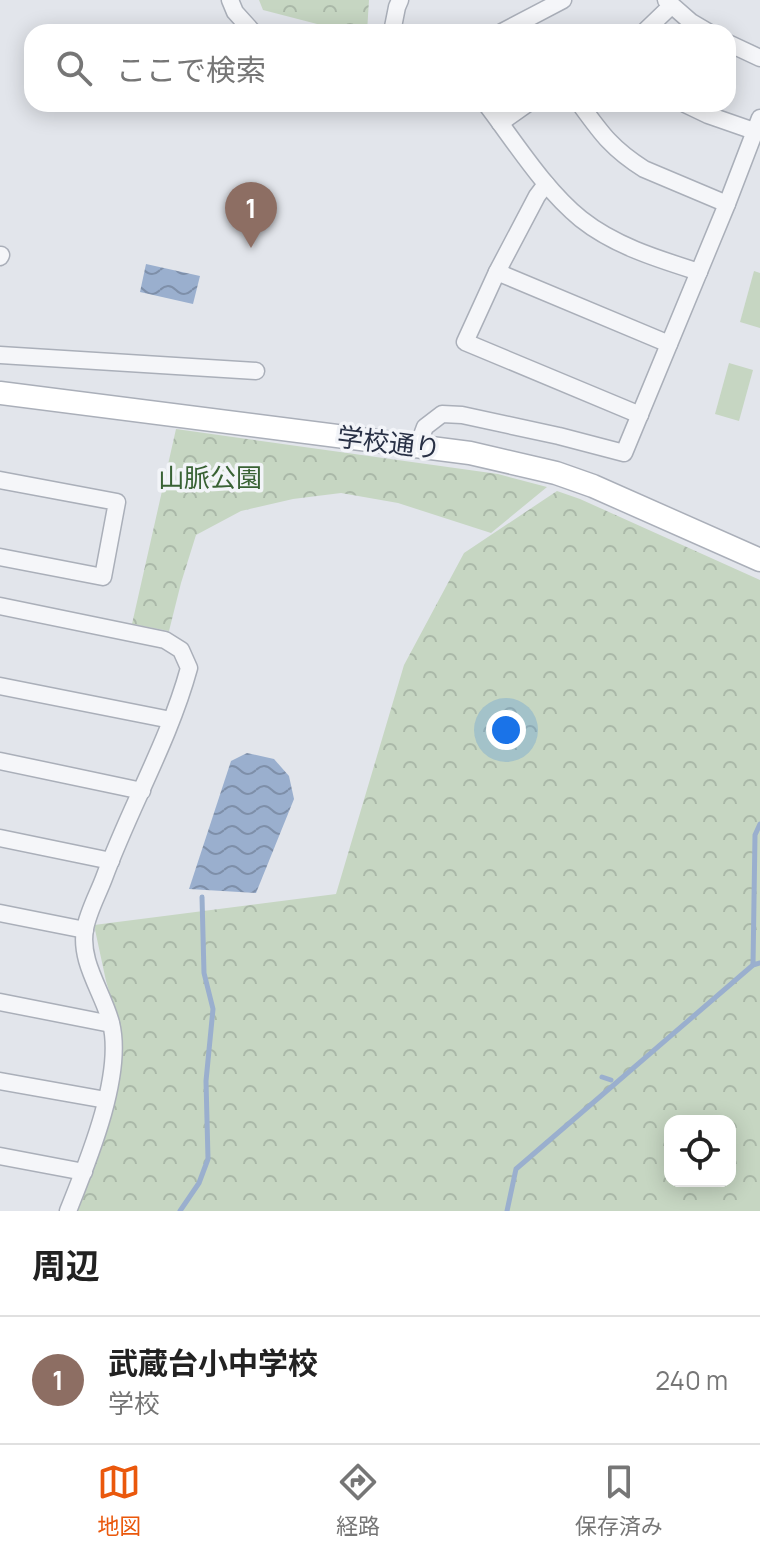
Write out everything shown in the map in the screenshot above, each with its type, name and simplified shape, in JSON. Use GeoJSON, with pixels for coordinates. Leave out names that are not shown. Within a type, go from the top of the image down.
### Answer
{"type":"FeatureCollection","features":[{"type":"Feature","properties":{"kind":"street"},"geometry":{"type":"LineString","coordinates":[[230,0],[235,12],[246,24]]}},
{"type":"Feature","properties":{"kind":"street"},"geometry":{"type":"LineString","coordinates":[[394,24],[400,0]]}},
{"type":"Feature","properties":{"kind":"street"},"geometry":{"type":"LineString","coordinates":[[517,24],[563,0]]}},
{"type":"Feature","properties":{"kind":"street"},"geometry":{"type":"LineString","coordinates":[[651,24],[668,3],[697,24]]}},
{"type":"Feature","properties":{"kind":"street"},"geometry":{"type":"LineString","coordinates":[[736,47],[760,58]]}},
{"type":"Feature","properties":{"kind":"street"},"geometry":{"type":"LineString","coordinates":[[492,112],[546,184],[580,218],[612,239],[699,272]]}},
{"type":"Feature","properties":{"kind":"street"},"geometry":{"type":"LineString","coordinates":[[500,123],[516,112]]}},
{"type":"Feature","properties":{"kind":"street"},"geometry":{"type":"LineString","coordinates":[[586,112],[607,141],[633,162],[727,204]]}},
{"type":"Feature","properties":{"kind":"street"},"geometry":{"type":"LineString","coordinates":[[418,446],[425,427],[442,414],[462,415],[624,453],[757,125],[702,112]]}},
{"type":"Feature","properties":{"kind":"street"},"geometry":{"type":"LineString","coordinates":[[546,184],[497,272],[465,342],[640,415]]}},
{"type":"Feature","properties":{"kind":"street"},"geometry":{"type":"LineString","coordinates":[[497,272],[669,344]]}},
{"type":"Feature","properties":{"kind":"street"},"geometry":{"type":"LineString","coordinates":[[0,355],[256,371]]}},
{"type":"Feature","properties":{"kind":"street","name":"学校通り"},"geometry":{"type":"LineString","coordinates":[[0,393],[418,446],[518,462],[593,486],[760,560]]}},
{"type":"Feature","properties":{"kind":"street"},"geometry":{"type":"LineString","coordinates":[[0,480],[117,502],[103,577],[0,557]]}},
{"type":"Feature","properties":{"kind":"street"},"geometry":{"type":"LineString","coordinates":[[0,606],[165,640],[181,650],[189,668],[171,720],[85,930],[86,952],[92,974],[111,1024],[113,1061],[106,1100],[84,1172],[68,1211]]}},
{"type":"Feature","properties":{"kind":"street"},"geometry":{"type":"LineString","coordinates":[[0,686],[171,720]]}},
{"type":"Feature","properties":{"kind":"street"},"geometry":{"type":"LineString","coordinates":[[0,761],[142,791]]}},
{"type":"Feature","properties":{"kind":"street"},"geometry":{"type":"LineString","coordinates":[[0,838],[111,861]]}},
{"type":"Feature","properties":{"kind":"street"},"geometry":{"type":"LineString","coordinates":[[0,913],[85,930]]}},
{"type":"Feature","properties":{"kind":"street"},"geometry":{"type":"LineString","coordinates":[[0,1002],[111,1024]]}},
{"type":"Feature","properties":{"kind":"street"},"geometry":{"type":"LineString","coordinates":[[0,1081],[106,1100]]}},
{"type":"Feature","properties":{"kind":"street"},"geometry":{"type":"LineString","coordinates":[[0,1156],[84,1172]]}},
{"type":"Feature","properties":{"kind":"green space"},"geometry":{"type":"Polygon","coordinates":[[[259,0],[369,0],[368,24],[317,24],[263,10],[259,0]]]}},
{"type":"Feature","properties":{"kind":"green space"},"geometry":{"type":"Polygon","coordinates":[[[754,271],[760,273],[760,328],[740,322],[754,271]]]}},
{"type":"Feature","properties":{"kind":"green space"},"geometry":{"type":"Polygon","coordinates":[[[729,363],[753,370],[739,421],[715,414],[729,363]]]}},
{"type":"Feature","properties":{"kind":"green space","name":"山脈公園"},"geometry":{"type":"Polygon","coordinates":[[[176,429],[498,474],[547,487],[491,533],[398,503],[341,493],[293,499],[241,511],[196,535],[169,631],[132,624],[176,429]]]}},
{"type":"Feature","properties":{"kind":"green space"},"geometry":{"type":"Polygon","coordinates":[[[557,491],[760,580],[760,1211],[76,1211],[92,1174],[120,1059],[120,1027],[94,925],[336,894],[404,665],[464,553],[557,491]]]}},
{"type":"Feature","properties":{"kind":"water"},"geometry":{"type":"Polygon","coordinates":[[[146,264],[200,276],[193,304],[140,292],[146,264]]]}},
{"type":"Feature","properties":{"kind":"water"},"geometry":{"type":"Polygon","coordinates":[[[247,753],[274,759],[289,776],[294,799],[256,893],[189,889],[231,761],[247,753]]]}},
{"type":"Feature","properties":{"kind":"waterway"},"geometry":{"type":"LineString","coordinates":[[753,965],[755,835],[760,824]]}},
{"type":"Feature","properties":{"kind":"waterway"},"geometry":{"type":"LineString","coordinates":[[180,1211],[199,1183],[208,1159],[206,1081],[213,1009],[204,973],[202,897]]}},
{"type":"Feature","properties":{"kind":"waterway"},"geometry":{"type":"LineString","coordinates":[[507,1211],[516,1169],[753,965],[760,963]]}},
{"type":"Feature","properties":{"kind":"waterway"},"geometry":{"type":"LineString","coordinates":[[602,1077],[611,1080]]}},
{"type":"Feature","properties":{"kind":"place","name":"武蔵台小中学校"},"geometry":{"type":"Point","coordinates":[251,248]}}]}
